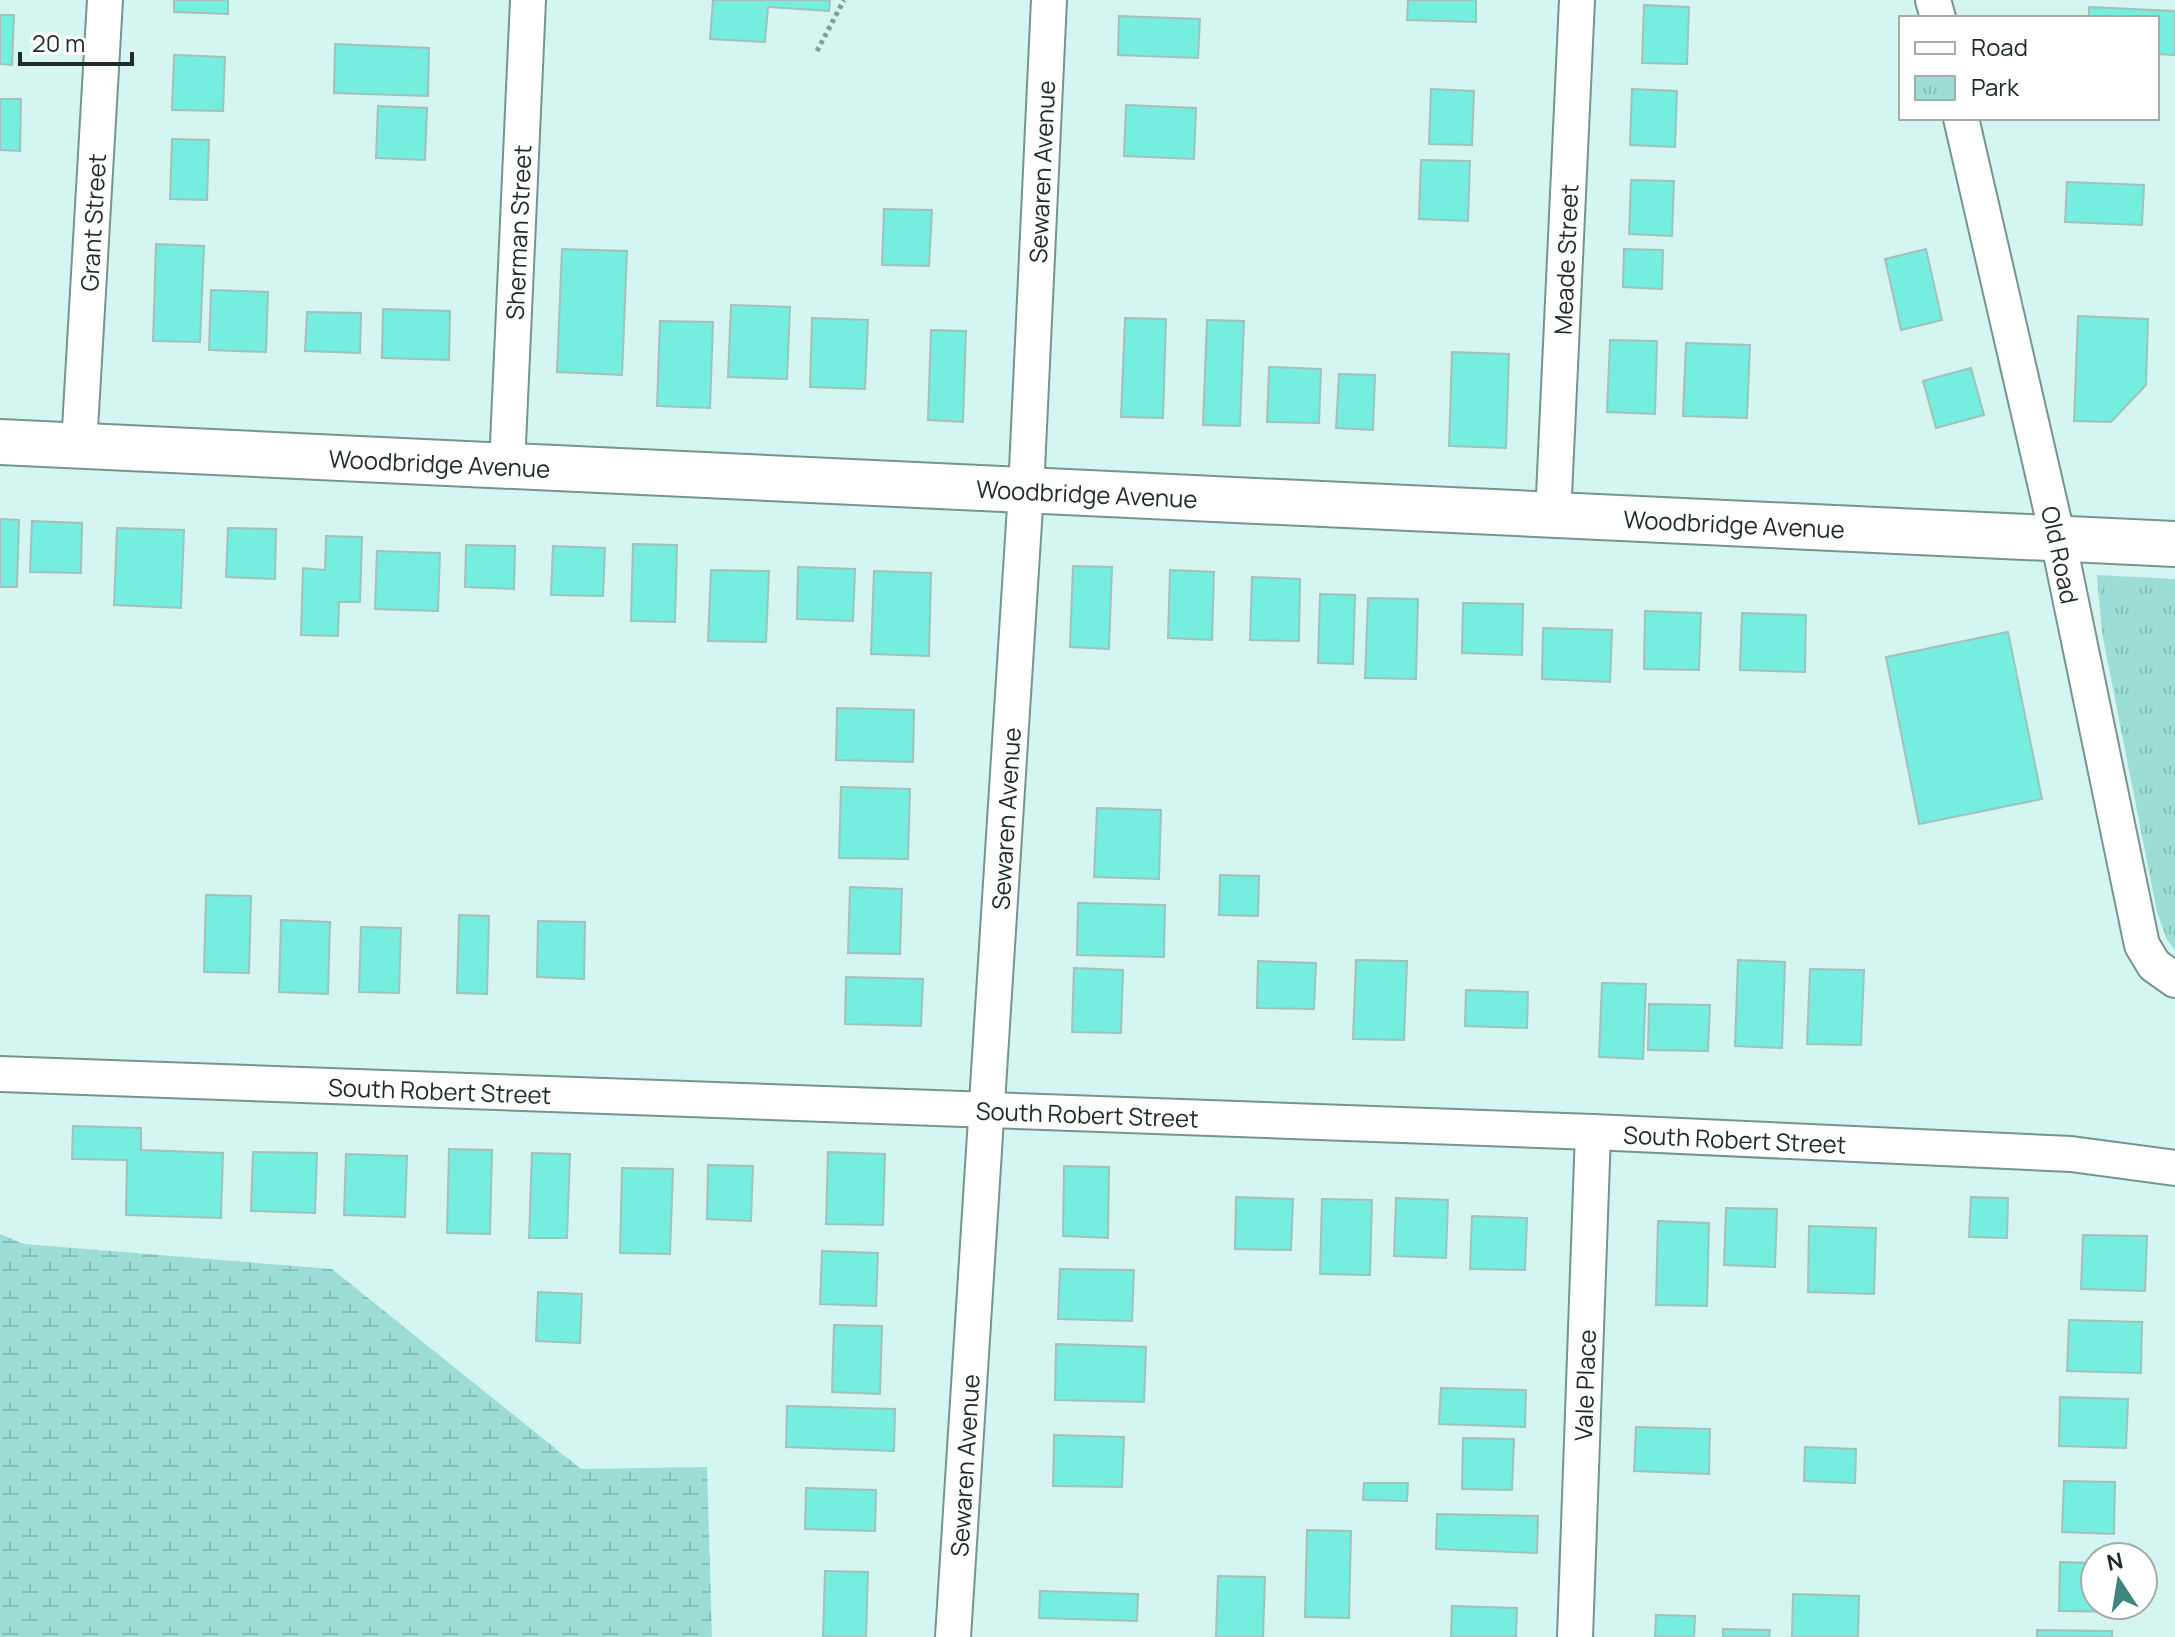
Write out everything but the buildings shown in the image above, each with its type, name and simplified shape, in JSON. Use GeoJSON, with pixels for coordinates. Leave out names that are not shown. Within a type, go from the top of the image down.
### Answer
{"type":"FeatureCollection","features":[{"type":"Feature","properties":{"kind":"street","name":"Grant Street"},"geometry":{"type":"LineString","coordinates":[[79,446],[105,0]]}},
{"type":"Feature","properties":{"kind":"street","name":"Sherman Street"},"geometry":{"type":"LineString","coordinates":[[507,466],[528,0]]}},
{"type":"Feature","properties":{"kind":"street","name":"Sewaren Avenue"},"geometry":{"type":"LineString","coordinates":[[953,1637],[1026,491],[1049,0]]}},
{"type":"Feature","properties":{"kind":"street","name":"Meade Street"},"geometry":{"type":"LineString","coordinates":[[1553,517],[1577,0]]}},
{"type":"Feature","properties":{"kind":"street","name":"Old Road"},"geometry":{"type":"LineString","coordinates":[[1961,120],[2058,539],[2142,945],[2154,965],[2175,980]]}},
{"type":"Feature","properties":{"kind":"street","name":"Woodbridge Avenue"},"geometry":{"type":"LineString","coordinates":[[0,442],[2175,544]]}},
{"type":"Feature","properties":{"kind":"street","name":"South Robert Street"},"geometry":{"type":"LineString","coordinates":[[0,1074],[1593,1132],[2071,1154],[2175,1168]]}},
{"type":"Feature","properties":{"kind":"street","name":"Vale Place"},"geometry":{"type":"LineString","coordinates":[[1575,1637],[1593,1132]]}},
{"type":"Feature","properties":{"kind":"path"},"geometry":{"type":"LineString","coordinates":[[817,51],[844,0]]}},
{"type":"Feature","properties":{"kind":"green space"},"geometry":{"type":"Polygon","coordinates":[[[2097,575],[2175,579],[2175,950],[2167,940],[2157,912],[2102,633],[2097,575]]]}},
{"type":"Feature","properties":{"kind":"green space"},"geometry":{"type":"Polygon","coordinates":[[[0,1234],[24,1244],[332,1269],[581,1469],[707,1467],[712,1637],[0,1637],[0,1234]]]}}]}
